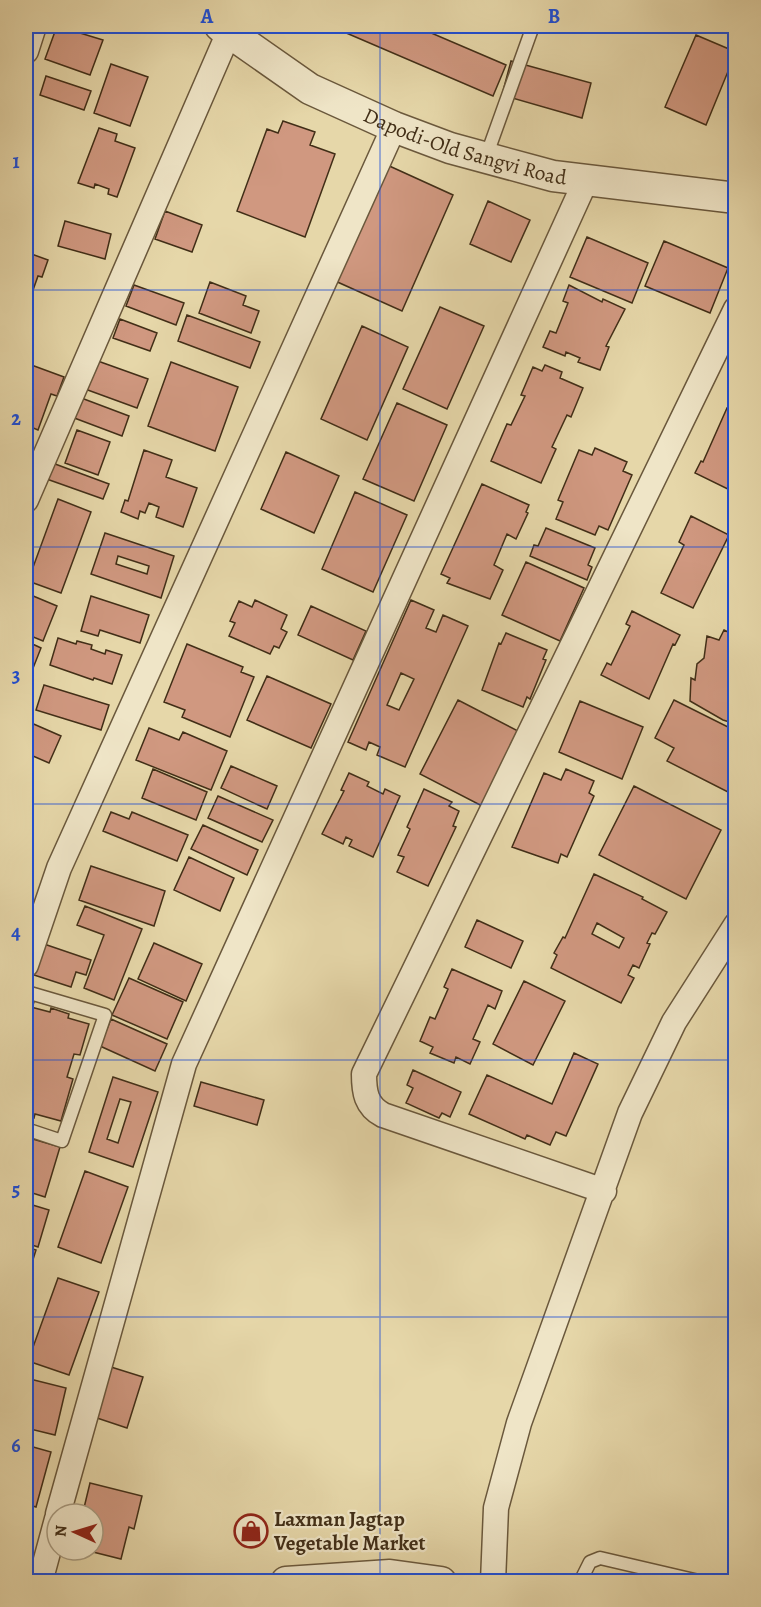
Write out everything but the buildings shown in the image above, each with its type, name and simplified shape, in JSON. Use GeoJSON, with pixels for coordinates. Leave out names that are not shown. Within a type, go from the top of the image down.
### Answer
{"type":"FeatureCollection","features":[{"type":"Feature","properties":{"kind":"street"},"geometry":{"type":"LineString","coordinates":[[26,51],[34,26]]}},
{"type":"Feature","properties":{"kind":"street"},"geometry":{"type":"LineString","coordinates":[[26,500],[224,29]]}},
{"type":"Feature","properties":{"kind":"street","name":"Dapodi-Old Sangvi Road"},"geometry":{"type":"LineString","coordinates":[[224,29],[310,89],[394,127],[486,158],[553,176],[735,198]]}},
{"type":"Feature","properties":{"kind":"street"},"geometry":{"type":"LineString","coordinates":[[26,965],[59,868],[394,127]]}},
{"type":"Feature","properties":{"kind":"street"},"geometry":{"type":"LineString","coordinates":[[61,1502],[184,1064],[585,180]]}},
{"type":"Feature","properties":{"kind":"street"},"geometry":{"type":"LineString","coordinates":[[604,1191],[375,1110],[364,1094],[364,1074],[735,309]]}},
{"type":"Feature","properties":{"kind":"street"},"geometry":{"type":"LineString","coordinates":[[493,1581],[496,1508],[519,1423],[604,1191],[630,1113],[675,1022],[735,925]]}},
{"type":"Feature","properties":{"kind":"street"},"geometry":{"type":"LineString","coordinates":[[39,1581],[45,1560]]}},
{"type":"Feature","properties":{"kind":"street"},"geometry":{"type":"LineString","coordinates":[[286,1581],[390,1575],[441,1581]]}},
{"type":"Feature","properties":{"kind":"lane"},"geometry":{"type":"LineString","coordinates":[[486,158],[533,26]]}},
{"type":"Feature","properties":{"kind":"lane"},"geometry":{"type":"LineString","coordinates":[[26,1005],[30,993],[105,1015],[62,1142],[26,1129]]}},
{"type":"Feature","properties":{"kind":"lane"},"geometry":{"type":"LineString","coordinates":[[580,1581],[590,1562],[600,1558],[703,1581]]}},
{"type":"Feature","properties":{"kind":"place","name":"Laxman Jagtap Vegetable Market"},"geometry":{"type":"Point","coordinates":[251,1531]}}]}
